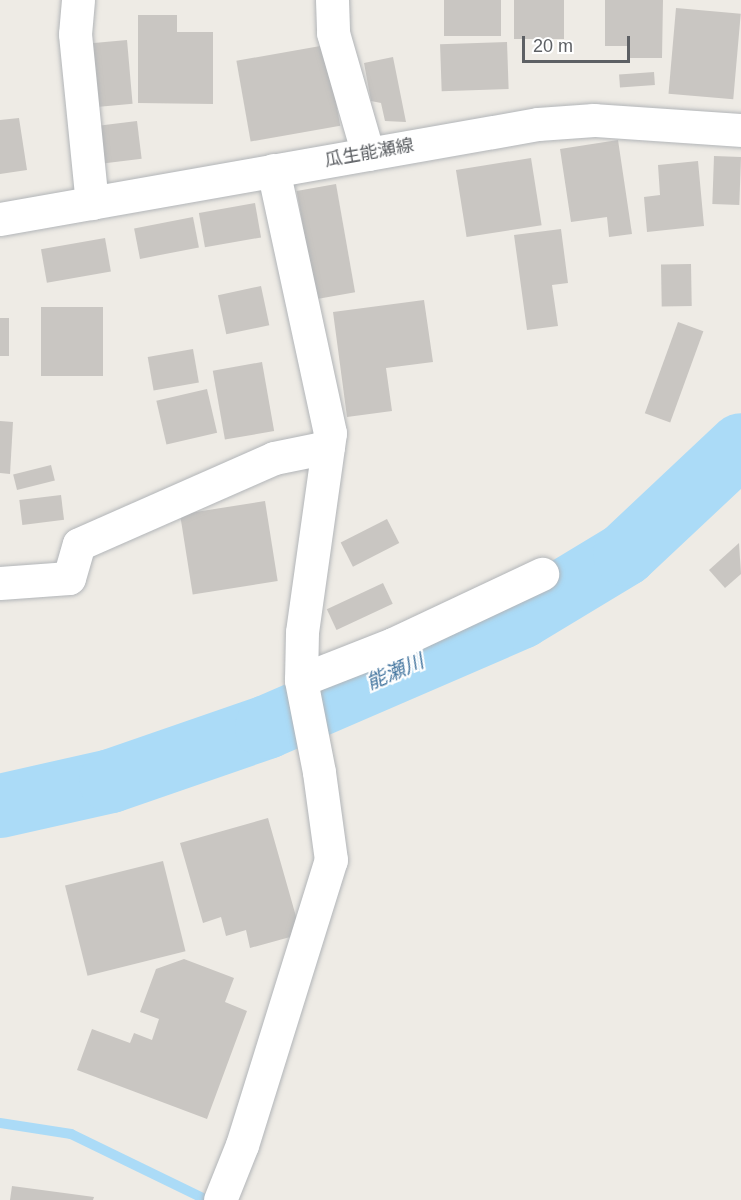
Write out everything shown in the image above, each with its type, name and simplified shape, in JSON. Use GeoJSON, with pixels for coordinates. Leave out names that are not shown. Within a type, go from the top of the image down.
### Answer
{"type":"FeatureCollection","features":[{"type":"Feature","properties":{"kind":"street"},"geometry":{"type":"LineString","coordinates":[[78,0],[75,34],[92,203]]}},
{"type":"Feature","properties":{"kind":"street"},"geometry":{"type":"LineString","coordinates":[[332,0],[333,33],[368,153]]}},
{"type":"Feature","properties":{"kind":"street","name":"瓜生能瀬線"},"geometry":{"type":"LineString","coordinates":[[0,219],[538,124],[594,120],[741,130]]}},
{"type":"Feature","properties":{"kind":"street"},"geometry":{"type":"LineString","coordinates":[[220,1200],[242,1145],[331,860],[319,772],[301,680],[302,632],[330,433],[273,170]]}},
{"type":"Feature","properties":{"kind":"street"},"geometry":{"type":"LineString","coordinates":[[0,583],[69,578],[79,544],[274,458],[328,447]]}},
{"type":"Feature","properties":{"kind":"street"},"geometry":{"type":"LineString","coordinates":[[301,680],[393,644],[542,574]]}},
{"type":"Feature","properties":{"kind":"building"},"geometry":{"type":"Polygon","coordinates":[[[444,0],[501,0],[501,36],[444,36],[444,0]]]}},
{"type":"Feature","properties":{"kind":"building"},"geometry":{"type":"Polygon","coordinates":[[[514,0],[564,0],[564,39],[514,39],[514,0]]]}},
{"type":"Feature","properties":{"kind":"building"},"geometry":{"type":"Polygon","coordinates":[[[605,0],[663,0],[662,58],[627,58],[627,46],[605,46],[605,0]]]}},
{"type":"Feature","properties":{"kind":"building"},"geometry":{"type":"Polygon","coordinates":[[[676,8],[741,14],[733,99],[669,94],[676,8]]]}},
{"type":"Feature","properties":{"kind":"building"},"geometry":{"type":"Polygon","coordinates":[[[138,15],[177,15],[177,32],[213,32],[213,104],[138,103],[138,15]]]}},
{"type":"Feature","properties":{"kind":"building"},"geometry":{"type":"Polygon","coordinates":[[[127,40],[133,104],[97,107],[91,43],[127,40]]]}},
{"type":"Feature","properties":{"kind":"building"},"geometry":{"type":"Polygon","coordinates":[[[507,42],[509,89],[442,91],[440,44],[507,42]]]}},
{"type":"Feature","properties":{"kind":"building"},"geometry":{"type":"Polygon","coordinates":[[[326,45],[340,126],[251,142],[236,61],[326,45]]]}},
{"type":"Feature","properties":{"kind":"building"},"geometry":{"type":"Polygon","coordinates":[[[393,57],[406,122],[385,121],[381,103],[371,101],[364,63],[393,57]]]}},
{"type":"Feature","properties":{"kind":"building"},"geometry":{"type":"Polygon","coordinates":[[[654,72],[655,85],[620,87],[619,74],[654,72]]]}},
{"type":"Feature","properties":{"kind":"building"},"geometry":{"type":"Polygon","coordinates":[[[19,118],[27,170],[0,174],[0,120],[19,118]]]}},
{"type":"Feature","properties":{"kind":"building"},"geometry":{"type":"Polygon","coordinates":[[[137,121],[142,159],[103,163],[98,126],[137,121]]]}},
{"type":"Feature","properties":{"kind":"building"},"geometry":{"type":"Polygon","coordinates":[[[618,140],[632,234],[609,237],[607,217],[571,222],[560,149],[618,140]]]}},
{"type":"Feature","properties":{"kind":"building"},"geometry":{"type":"Polygon","coordinates":[[[714,156],[741,157],[739,205],[712,204],[714,156]]]}},
{"type":"Feature","properties":{"kind":"building"},"geometry":{"type":"Polygon","coordinates":[[[531,158],[542,225],[467,237],[456,170],[531,158]]]}},
{"type":"Feature","properties":{"kind":"building"},"geometry":{"type":"Polygon","coordinates":[[[698,161],[704,226],[647,232],[644,197],[660,195],[658,165],[698,161]]]}},
{"type":"Feature","properties":{"kind":"building"},"geometry":{"type":"Polygon","coordinates":[[[336,184],[355,292],[316,299],[297,191],[336,184]]]}},
{"type":"Feature","properties":{"kind":"building"},"geometry":{"type":"Polygon","coordinates":[[[255,203],[261,237],[205,247],[199,213],[255,203]]]}},
{"type":"Feature","properties":{"kind":"building"},"geometry":{"type":"Polygon","coordinates":[[[193,217],[199,247],[140,259],[134,228],[193,217]]]}},
{"type":"Feature","properties":{"kind":"building"},"geometry":{"type":"Polygon","coordinates":[[[561,229],[568,283],[552,285],[558,326],[527,330],[514,235],[561,229]]]}},
{"type":"Feature","properties":{"kind":"building"},"geometry":{"type":"Polygon","coordinates":[[[105,238],[111,271],[47,283],[41,249],[105,238]]]}},
{"type":"Feature","properties":{"kind":"building"},"geometry":{"type":"Polygon","coordinates":[[[691,264],[692,306],[662,307],[661,265],[691,264]]]}},
{"type":"Feature","properties":{"kind":"building"},"geometry":{"type":"Polygon","coordinates":[[[261,286],[269,325],[226,334],[218,295],[261,286]]]}},
{"type":"Feature","properties":{"kind":"building"},"geometry":{"type":"Polygon","coordinates":[[[424,300],[433,362],[386,368],[392,411],[347,417],[333,312],[424,300]]]}},
{"type":"Feature","properties":{"kind":"building"},"geometry":{"type":"Polygon","coordinates":[[[41,307],[103,307],[103,376],[41,376],[41,307]]]}},
{"type":"Feature","properties":{"kind":"building"},"geometry":{"type":"Polygon","coordinates":[[[0,318],[9,318],[9,356],[0,356],[0,318]]]}},
{"type":"Feature","properties":{"kind":"building"},"geometry":{"type":"Polygon","coordinates":[[[678,322],[703,331],[670,422],[645,413],[678,322]]]}},
{"type":"Feature","properties":{"kind":"building"},"geometry":{"type":"Polygon","coordinates":[[[193,349],[199,382],[154,390],[148,357],[193,349]]]}},
{"type":"Feature","properties":{"kind":"building"},"geometry":{"type":"Polygon","coordinates":[[[262,362],[274,431],[225,440],[213,371],[262,362]]]}},
{"type":"Feature","properties":{"kind":"building"},"geometry":{"type":"Polygon","coordinates":[[[207,389],[217,433],[166,445],[156,401],[207,389]]]}},
{"type":"Feature","properties":{"kind":"building"},"geometry":{"type":"Polygon","coordinates":[[[0,421],[13,422],[10,474],[0,473],[0,421]]]}},
{"type":"Feature","properties":{"kind":"building"},"geometry":{"type":"Polygon","coordinates":[[[51,465],[55,481],[17,490],[13,474],[51,465]]]}},
{"type":"Feature","properties":{"kind":"building"},"geometry":{"type":"Polygon","coordinates":[[[61,495],[64,520],[22,525],[19,500],[61,495]]]}},
{"type":"Feature","properties":{"kind":"building"},"geometry":{"type":"Polygon","coordinates":[[[265,501],[278,581],[193,594],[180,514],[265,501]]]}},
{"type":"Feature","properties":{"kind":"building"},"geometry":{"type":"Polygon","coordinates":[[[387,519],[399,543],[353,567],[341,543],[387,519]]]}},
{"type":"Feature","properties":{"kind":"building"},"geometry":{"type":"Polygon","coordinates":[[[739,543],[741,574],[725,588],[709,570],[739,543]]]}},
{"type":"Feature","properties":{"kind":"building"},"geometry":{"type":"Polygon","coordinates":[[[383,583],[393,604],[337,630],[327,609],[383,583]]]}},
{"type":"Feature","properties":{"kind":"building"},"geometry":{"type":"Polygon","coordinates":[[[268,818],[301,934],[250,948],[246,930],[226,936],[221,917],[203,923],[180,843],[268,818]]]}},
{"type":"Feature","properties":{"kind":"building"},"geometry":{"type":"Polygon","coordinates":[[[163,861],[185,951],[87,976],[65,885],[163,861]]]}},
{"type":"Feature","properties":{"kind":"building"},"geometry":{"type":"Polygon","coordinates":[[[184,959],[234,978],[225,1002],[247,1011],[207,1119],[77,1070],[92,1029],[130,1043],[134,1033],[152,1040],[159,1019],[140,1012],[156,969],[184,959]]]}},
{"type":"Feature","properties":{"kind":"building"},"geometry":{"type":"Polygon","coordinates":[[[12,1186],[94,1197],[93,1200],[10,1200],[12,1186]]]}},
{"type":"Feature","properties":{"kind":"waterway","name":"能瀬川"},"geometry":{"type":"LineString","coordinates":[[0,806],[111,781],[267,727],[521,617],[625,554],[741,445]]}},
{"type":"Feature","properties":{"kind":"waterway"},"geometry":{"type":"LineString","coordinates":[[0,1123],[71,1134],[207,1200]]}}]}
